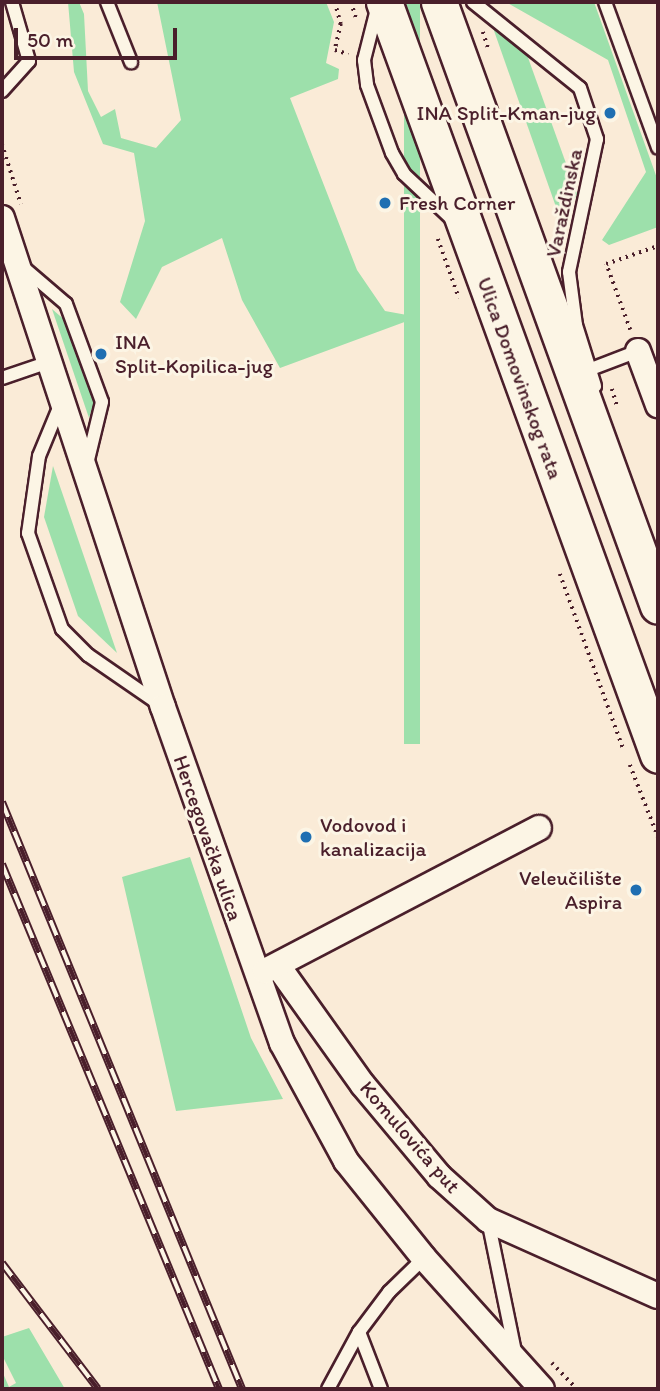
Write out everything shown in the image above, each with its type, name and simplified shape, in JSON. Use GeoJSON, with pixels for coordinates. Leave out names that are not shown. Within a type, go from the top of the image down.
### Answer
{"type":"FeatureCollection","features":[{"type":"Feature","properties":{"kind":"main road","name":"Ulica Domovinskog rata"},"geometry":{"type":"LineString","coordinates":[[381,2],[658,755]]}},
{"type":"Feature","properties":{"kind":"main road"},"geometry":{"type":"LineString","coordinates":[[439,2],[603,463],[658,606]]}},
{"type":"Feature","properties":{"kind":"street","name":"Hercegovačka ulica"},"geometry":{"type":"LineString","coordinates":[[13,217],[15,261],[254,974],[282,1043],[346,1161],[424,1258],[542,1389]]}},
{"type":"Feature","properties":{"kind":"street"},"geometry":{"type":"LineString","coordinates":[[638,351],[658,405]]}},
{"type":"Feature","properties":{"kind":"street"},"geometry":{"type":"LineString","coordinates":[[254,974],[278,966],[539,828]]}},
{"type":"Feature","properties":{"kind":"street","name":"Komulovića put"},"geometry":{"type":"LineString","coordinates":[[278,966],[363,1085],[439,1176],[488,1220],[658,1296]]}},
{"type":"Feature","properties":{"kind":"lane"},"geometry":{"type":"LineString","coordinates":[[2,91],[29,61],[12,2]]}},
{"type":"Feature","properties":{"kind":"lane"},"geometry":{"type":"LineString","coordinates":[[107,2],[131,62]]}},
{"type":"Feature","properties":{"kind":"lane","name":"Varaždinska"},"geometry":{"type":"LineString","coordinates":[[473,2],[580,88],[597,139],[569,272],[576,326],[591,369],[603,463]]}},
{"type":"Feature","properties":{"kind":"lane"},"geometry":{"type":"LineString","coordinates":[[605,2],[658,148]]}},
{"type":"Feature","properties":{"kind":"lane"},"geometry":{"type":"LineString","coordinates":[[15,261],[66,304],[102,402],[86,470]]}},
{"type":"Feature","properties":{"kind":"lane"},"geometry":{"type":"LineString","coordinates":[[591,369],[638,351]]}},
{"type":"Feature","properties":{"kind":"lane"},"geometry":{"type":"LineString","coordinates":[[2,378],[50,362]]}},
{"type":"Feature","properties":{"kind":"lane"},"geometry":{"type":"LineString","coordinates":[[62,400],[39,456],[28,533],[62,629],[88,655],[163,707]]}},
{"type":"Feature","properties":{"kind":"lane"},"geometry":{"type":"LineString","coordinates":[[488,1220],[516,1359]]}},
{"type":"Feature","properties":{"kind":"lane"},"geometry":{"type":"LineString","coordinates":[[328,1389],[359,1332],[389,1292],[424,1258]]}},
{"type":"Feature","properties":{"kind":"lane"},"geometry":{"type":"LineString","coordinates":[[359,1332],[381,1389]]}},
{"type":"Feature","properties":{"kind":"path"},"geometry":{"type":"LineString","coordinates":[[335,2],[341,24],[335,50],[347,55],[350,48]]}},
{"type":"Feature","properties":{"kind":"path"},"geometry":{"type":"LineString","coordinates":[[2,144],[13,217]]}},
{"type":"Feature","properties":{"kind":"path"},"geometry":{"type":"LineString","coordinates":[[638,351],[606,264],[658,246]]}},
{"type":"Feature","properties":{"kind":"path"},"geometry":{"type":"LineString","coordinates":[[551,1361],[577,1389]]}},
{"type":"Feature","properties":{"kind":"green space"},"geometry":{"type":"Polygon","coordinates":[[[68,2],[79,2],[84,14],[88,91],[101,117],[115,109],[121,138],[156,148],[181,120],[157,2],[326,2],[334,22],[326,63],[339,69],[338,79],[290,98],[357,270],[385,311],[418,317],[280,368],[242,300],[222,238],[162,267],[136,319],[120,302],[145,221],[134,153],[103,144],[74,72],[68,2]]]}},
{"type":"Feature","properties":{"kind":"green space"},"geometry":{"type":"Polygon","coordinates":[[[404,2],[420,2],[420,744],[404,744],[404,2]]]}},
{"type":"Feature","properties":{"kind":"green space"},"geometry":{"type":"Polygon","coordinates":[[[506,2],[594,2],[658,181],[658,227],[609,245],[602,240],[646,172],[608,60],[506,2]]]}},
{"type":"Feature","properties":{"kind":"green space"},"geometry":{"type":"Polygon","coordinates":[[[492,25],[526,52],[577,194],[562,224],[492,25]]]}},
{"type":"Feature","properties":{"kind":"green space"},"geometry":{"type":"Polygon","coordinates":[[[52,309],[67,322],[95,399],[89,418],[52,309]]]}},
{"type":"Feature","properties":{"kind":"green space"},"geometry":{"type":"Polygon","coordinates":[[[53,466],[117,653],[78,616],[44,517],[53,466]]]}},
{"type":"Feature","properties":{"kind":"green space"},"geometry":{"type":"Polygon","coordinates":[[[190,857],[251,1038],[283,1099],[176,1111],[122,877],[190,857]]]}},
{"type":"Feature","properties":{"kind":"green space"},"geometry":{"type":"Polygon","coordinates":[[[29,1328],[65,1389],[2,1389],[2,1371],[9,1387],[16,1383],[2,1355],[2,1337],[29,1328]]]}},
{"type":"Feature","properties":{"kind":"railway"},"geometry":{"type":"LineString","coordinates":[[2,802],[242,1389]]}},
{"type":"Feature","properties":{"kind":"railway"},"geometry":{"type":"LineString","coordinates":[[2,864],[219,1389]]}},
{"type":"Feature","properties":{"kind":"railway"},"geometry":{"type":"LineString","coordinates":[[2,1263],[98,1389]]}},
{"type":"Feature","properties":{"kind":"place","name":"INA Split-Kman-jug"},"geometry":{"type":"Point","coordinates":[610,113]}},
{"type":"Feature","properties":{"kind":"place","name":"Fresh Corner"},"geometry":{"type":"Point","coordinates":[385,203]}},
{"type":"Feature","properties":{"kind":"place","name":"INA Split-Kopilica-jug"},"geometry":{"type":"Point","coordinates":[101,354]}},
{"type":"Feature","properties":{"kind":"place","name":"Vodovod i kanalizacija"},"geometry":{"type":"Point","coordinates":[306,837]}},
{"type":"Feature","properties":{"kind":"place","name":"Veleučilište Aspira"},"geometry":{"type":"Point","coordinates":[636,890]}}]}
